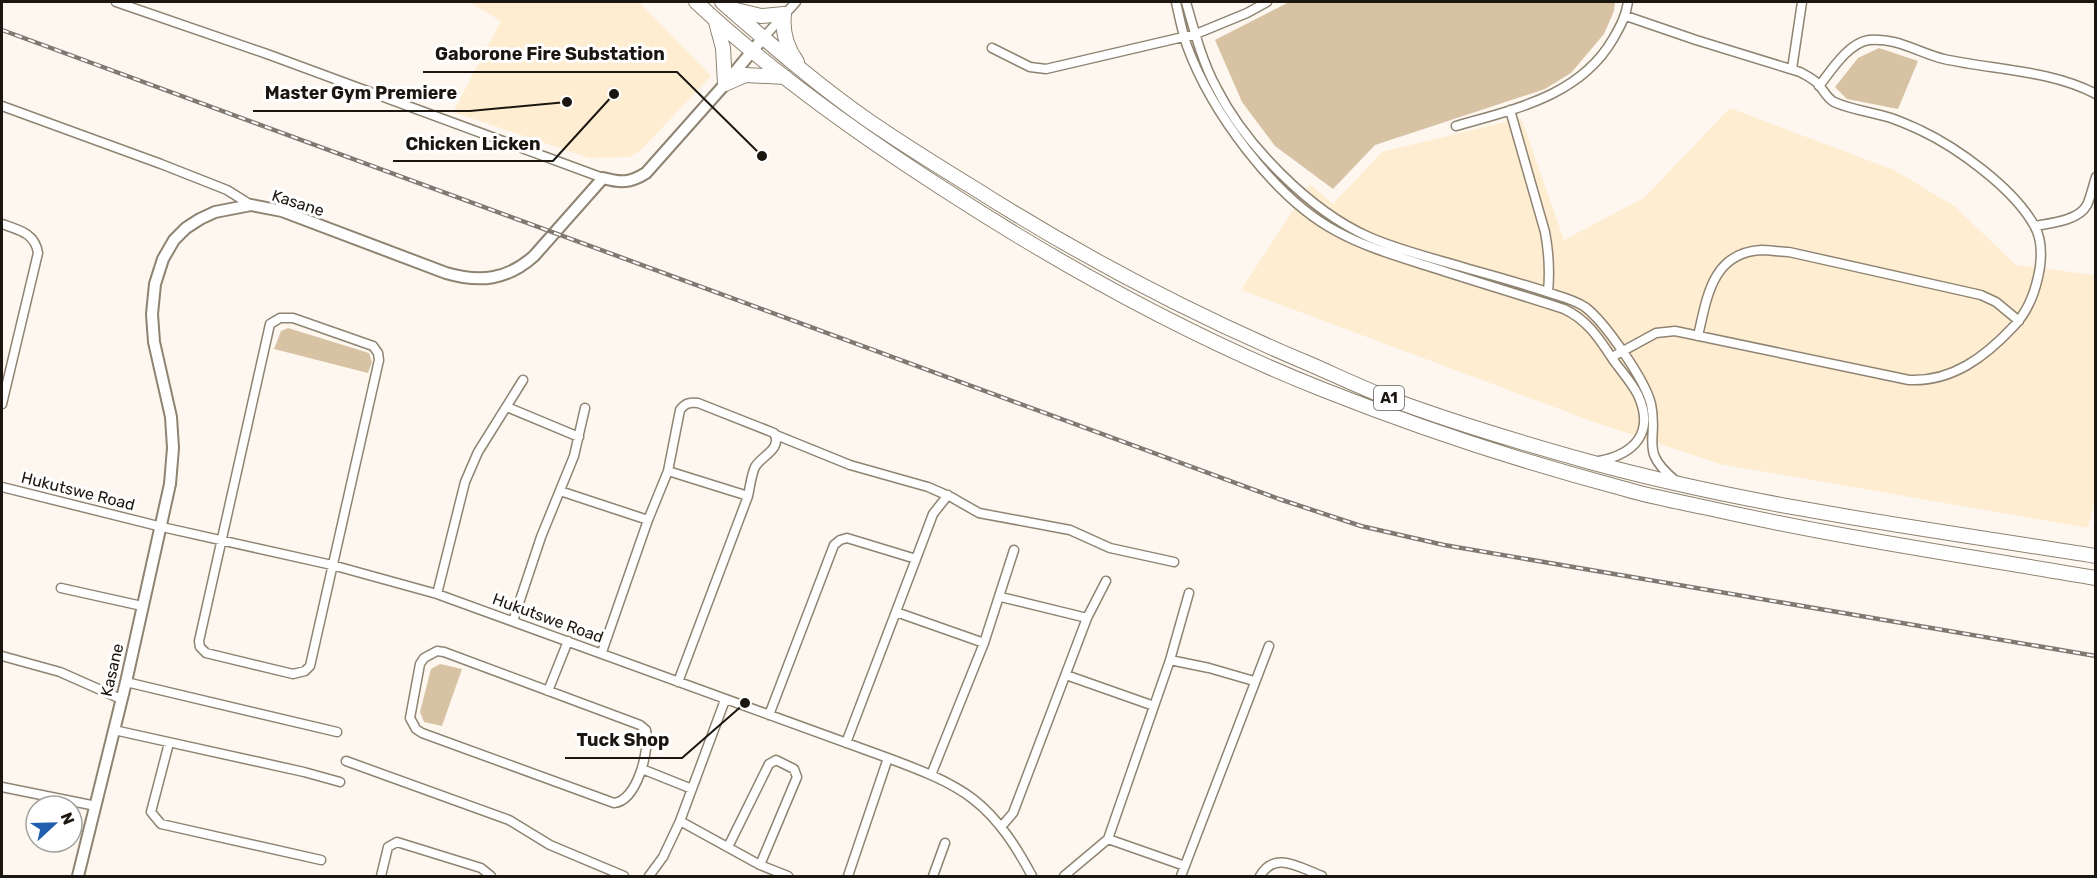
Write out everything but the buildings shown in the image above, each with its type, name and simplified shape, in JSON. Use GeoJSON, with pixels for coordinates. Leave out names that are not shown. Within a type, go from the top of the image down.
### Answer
{"type":"FeatureCollection","features":[{"type":"Feature","properties":{"kind":"highway","name":"A1"},"geometry":{"type":"LineString","coordinates":[[696,2],[752,52],[785,77],[897,159],[995,223],[1096,281],[1163,316],[1321,389],[1483,448],[1627,490],[1785,525],[2096,578]]}},
{"type":"Feature","properties":{"kind":"highway","name":"A1"},"geometry":{"type":"LineString","coordinates":[[726,5],[805,73],[869,121],[1020,218],[1178,305],[1261,344],[1386,397],[1487,432],[1593,463],[1680,483],[1786,505],[2096,556]]}},
{"type":"Feature","properties":{"kind":"highway"},"geometry":{"type":"LineString","coordinates":[[726,5],[761,16],[784,14],[785,38],[793,56],[805,73]]}},
{"type":"Feature","properties":{"kind":"highway"},"geometry":{"type":"LineString","coordinates":[[716,20],[723,48],[724,84],[745,75],[785,77]]}},
{"type":"Feature","properties":{"kind":"street"},"geometry":{"type":"LineString","coordinates":[[116,2],[267,54],[621,183],[630,182],[646,173],[796,2]]}},
{"type":"Feature","properties":{"kind":"street"},"geometry":{"type":"LineString","coordinates":[[1176,2],[1184,37],[1212,98],[1231,129],[1257,162],[1317,220],[1372,249],[1564,309],[1582,319],[1636,392],[1643,414],[1642,428],[1635,444],[1624,454],[1593,463]]}},
{"type":"Feature","properties":{"kind":"street"},"geometry":{"type":"LineString","coordinates":[[1186,2],[1216,89],[1249,137],[1292,184],[1325,213],[1384,244],[1548,292],[1578,303],[1594,316],[1641,379],[1649,398],[1652,416],[1651,441],[1656,460],[1662,469],[1680,483]]}},
{"type":"Feature","properties":{"kind":"street"},"geometry":{"type":"LineString","coordinates":[[992,48],[1030,67],[1046,69],[1196,34],[1248,13],[1268,2]]}},
{"type":"Feature","properties":{"kind":"street"},"geometry":{"type":"LineString","coordinates":[[1456,126],[1551,95],[1581,76],[1606,51],[1626,16],[1628,2]]}},
{"type":"Feature","properties":{"kind":"street"},"geometry":{"type":"LineString","coordinates":[[1792,69],[1802,2]]}},
{"type":"Feature","properties":{"kind":"street"},"geometry":{"type":"LineString","coordinates":[[1612,357],[1666,330],[1897,378],[1923,381],[1943,377],[1979,359],[1999,342],[2019,321],[2040,274],[2035,226],[2007,192],[1977,165],[1953,149],[1892,118],[1845,106],[1832,100],[1812,78],[1792,69],[1626,16]]}},
{"type":"Feature","properties":{"kind":"street"},"geometry":{"type":"LineString","coordinates":[[1819,86],[1849,52],[1860,43],[1870,40],[1890,41],[1942,58],[2046,77],[2096,94]]}},
{"type":"Feature","properties":{"kind":"street"},"geometry":{"type":"LineString","coordinates":[[2,106],[227,190],[251,205]]}},
{"type":"Feature","properties":{"kind":"street"},"geometry":{"type":"LineString","coordinates":[[1510,110],[1549,251],[1548,292]]}},
{"type":"Feature","properties":{"kind":"street"},"geometry":{"type":"LineString","coordinates":[[2035,226],[2074,216],[2084,210],[2096,177]]}},
{"type":"Feature","properties":{"kind":"street","name":"Kasane"},"geometry":{"type":"LineString","coordinates":[[78,876],[126,682],[170,484],[173,448],[168,398],[154,342],[152,314],[155,284],[163,259],[174,240],[186,228],[215,212],[251,205],[282,211],[446,273],[464,278],[490,278],[516,270],[534,256],[603,178]]}},
{"type":"Feature","properties":{"kind":"street"},"geometry":{"type":"LineString","coordinates":[[2,224],[27,233],[33,239],[38,253],[2,404]]}},
{"type":"Feature","properties":{"kind":"street"},"geometry":{"type":"LineString","coordinates":[[1698,336],[1709,289],[1716,274],[1737,257],[1762,250],[1789,252],[1981,295],[1996,302],[2019,321]]}},
{"type":"Feature","properties":{"kind":"street"},"geometry":{"type":"LineString","coordinates":[[280,318],[293,318],[373,346],[378,352],[379,360],[310,666],[305,671],[293,674],[207,653],[200,647],[199,641],[221,540],[270,324],[280,318]]}},
{"type":"Feature","properties":{"kind":"street"},"geometry":{"type":"LineString","coordinates":[[437,594],[465,482],[478,452],[523,380]]}},
{"type":"Feature","properties":{"kind":"street"},"geometry":{"type":"LineString","coordinates":[[602,652],[648,520],[668,471],[680,410],[690,402],[707,406],[850,465],[928,487],[948,495],[979,513],[1070,530],[1110,548],[1174,562]]}},
{"type":"Feature","properties":{"kind":"street"},"geometry":{"type":"LineString","coordinates":[[507,407],[579,436]]}},
{"type":"Feature","properties":{"kind":"street"},"geometry":{"type":"LineString","coordinates":[[513,621],[541,537],[574,456],[585,408]]}},
{"type":"Feature","properties":{"kind":"street"},"geometry":{"type":"LineString","coordinates":[[678,682],[748,496],[757,464],[773,449],[777,440],[776,435]]}},
{"type":"Feature","properties":{"kind":"street"},"geometry":{"type":"LineString","coordinates":[[668,471],[748,496]]}},
{"type":"Feature","properties":{"kind":"street","name":"Hukutswe Road"},"geometry":{"type":"LineString","coordinates":[[2,487],[162,527],[332,565],[437,594],[602,652],[725,700],[888,758],[931,776],[973,799],[1001,827],[1032,876]]}},
{"type":"Feature","properties":{"kind":"street"},"geometry":{"type":"LineString","coordinates":[[560,491],[648,520]]}},
{"type":"Feature","properties":{"kind":"street"},"geometry":{"type":"LineString","coordinates":[[846,743],[933,514],[948,495]]}},
{"type":"Feature","properties":{"kind":"street"},"geometry":{"type":"LineString","coordinates":[[769,715],[834,544],[847,538],[916,559]]}},
{"type":"Feature","properties":{"kind":"street"},"geometry":{"type":"LineString","coordinates":[[931,776],[1001,597],[1014,550]]}},
{"type":"Feature","properties":{"kind":"street"},"geometry":{"type":"LineString","coordinates":[[1001,827],[1013,813],[1086,618],[1106,581]]}},
{"type":"Feature","properties":{"kind":"street"},"geometry":{"type":"LineString","coordinates":[[62,588],[142,606]]}},
{"type":"Feature","properties":{"kind":"street"},"geometry":{"type":"LineString","coordinates":[[1064,876],[1108,839],[1170,660],[1189,593]]}},
{"type":"Feature","properties":{"kind":"street"},"geometry":{"type":"LineString","coordinates":[[1001,597],[1086,618]]}},
{"type":"Feature","properties":{"kind":"street"},"geometry":{"type":"LineString","coordinates":[[896,612],[984,643]]}},
{"type":"Feature","properties":{"kind":"street"},"geometry":{"type":"LineString","coordinates":[[548,691],[568,640]]}},
{"type":"Feature","properties":{"kind":"street"},"geometry":{"type":"LineString","coordinates":[[1181,876],[1269,645]]}},
{"type":"Feature","properties":{"kind":"street"},"geometry":{"type":"LineString","coordinates":[[437,651],[444,652],[640,725],[647,737],[642,769],[627,799],[614,803],[422,733],[416,729],[410,718],[420,664],[424,658],[437,651]]}},
{"type":"Feature","properties":{"kind":"street"},"geometry":{"type":"LineString","coordinates":[[2,656],[60,672],[121,699]]}},
{"type":"Feature","properties":{"kind":"street"},"geometry":{"type":"LineString","coordinates":[[1170,660],[1254,681]]}},
{"type":"Feature","properties":{"kind":"street"},"geometry":{"type":"LineString","coordinates":[[1066,675],[1154,706]]}},
{"type":"Feature","properties":{"kind":"street"},"geometry":{"type":"LineString","coordinates":[[126,682],[337,732]]}},
{"type":"Feature","properties":{"kind":"street"},"geometry":{"type":"LineString","coordinates":[[648,876],[663,857],[680,821],[725,700]]}},
{"type":"Feature","properties":{"kind":"street"},"geometry":{"type":"LineString","coordinates":[[114,730],[340,782]]}},
{"type":"Feature","properties":{"kind":"street"},"geometry":{"type":"LineString","coordinates":[[169,743],[151,812],[161,824],[321,860]]}},
{"type":"Feature","properties":{"kind":"street"},"geometry":{"type":"LineString","coordinates":[[848,876],[888,758]]}},
{"type":"Feature","properties":{"kind":"street"},"geometry":{"type":"LineString","coordinates":[[346,760],[509,820],[550,845],[624,876]]}},
{"type":"Feature","properties":{"kind":"street"},"geometry":{"type":"LineString","coordinates":[[728,847],[769,764],[776,760],[794,769],[797,777],[760,865]]}},
{"type":"Feature","properties":{"kind":"street"},"geometry":{"type":"LineString","coordinates":[[642,769],[692,789]]}},
{"type":"Feature","properties":{"kind":"street"},"geometry":{"type":"LineString","coordinates":[[2,787],[96,806]]}},
{"type":"Feature","properties":{"kind":"street"},"geometry":{"type":"LineString","coordinates":[[680,821],[760,865],[788,876]]}},
{"type":"Feature","properties":{"kind":"street"},"geometry":{"type":"LineString","coordinates":[[1108,839],[1185,866]]}},
{"type":"Feature","properties":{"kind":"street"},"geometry":{"type":"LineString","coordinates":[[381,876],[388,847],[397,842],[481,868],[491,876]]}},
{"type":"Feature","properties":{"kind":"street"},"geometry":{"type":"LineString","coordinates":[[933,876],[945,843]]}},
{"type":"Feature","properties":{"kind":"street"},"geometry":{"type":"LineString","coordinates":[[1260,876],[1266,867],[1281,861],[1322,876]]}},
{"type":"Feature","properties":{"kind":"shaded area"},"geometry":{"type":"Polygon","coordinates":[[[469,2],[639,2],[711,76],[640,151],[629,157],[589,158],[453,112],[501,21],[469,2]]]}},
{"type":"Feature","properties":{"kind":"shaded area"},"geometry":{"type":"Polygon","coordinates":[[[1289,2],[1615,2],[1614,11],[1604,34],[1571,73],[1545,89],[1375,145],[1333,189],[1275,146],[1242,102],[1215,40],[1289,2]]]}},
{"type":"Feature","properties":{"kind":"shaded area"},"geometry":{"type":"Polygon","coordinates":[[[1879,48],[1918,61],[1898,109],[1847,99],[1835,87],[1858,58],[1879,48]]]}},
{"type":"Feature","properties":{"kind":"shaded area"},"geometry":{"type":"Polygon","coordinates":[[[1730,108],[1894,170],[1954,206],[2016,265],[2095,275],[2096,493],[2088,528],[1720,464],[1594,422],[1241,290],[1310,184],[1333,204],[1382,152],[1521,118],[1564,240],[1644,198],[1730,108]]]}},
{"type":"Feature","properties":{"kind":"shaded area"},"geometry":{"type":"Polygon","coordinates":[[[288,328],[369,353],[372,362],[368,373],[274,349],[281,331],[288,328]]]}},
{"type":"Feature","properties":{"kind":"shaded area"},"geometry":{"type":"Polygon","coordinates":[[[440,664],[462,669],[442,726],[424,722],[420,712],[431,669],[440,664]]]}},
{"type":"Feature","properties":{"kind":"railway"},"geometry":{"type":"LineString","coordinates":[[2,30],[1279,499],[1361,526],[1444,545],[2096,656]]}},
{"type":"Feature","properties":{"kind":"place","name":"Chicken Licken"},"geometry":{"type":"Point","coordinates":[614,94]}},
{"type":"Feature","properties":{"kind":"place","name":"Master Gym Premiere"},"geometry":{"type":"Point","coordinates":[567,102]}},
{"type":"Feature","properties":{"kind":"place","name":"Gaborone Fire Substation"},"geometry":{"type":"Point","coordinates":[762,156]}},
{"type":"Feature","properties":{"kind":"place","name":"Tuck Shop"},"geometry":{"type":"Point","coordinates":[745,703]}}]}
